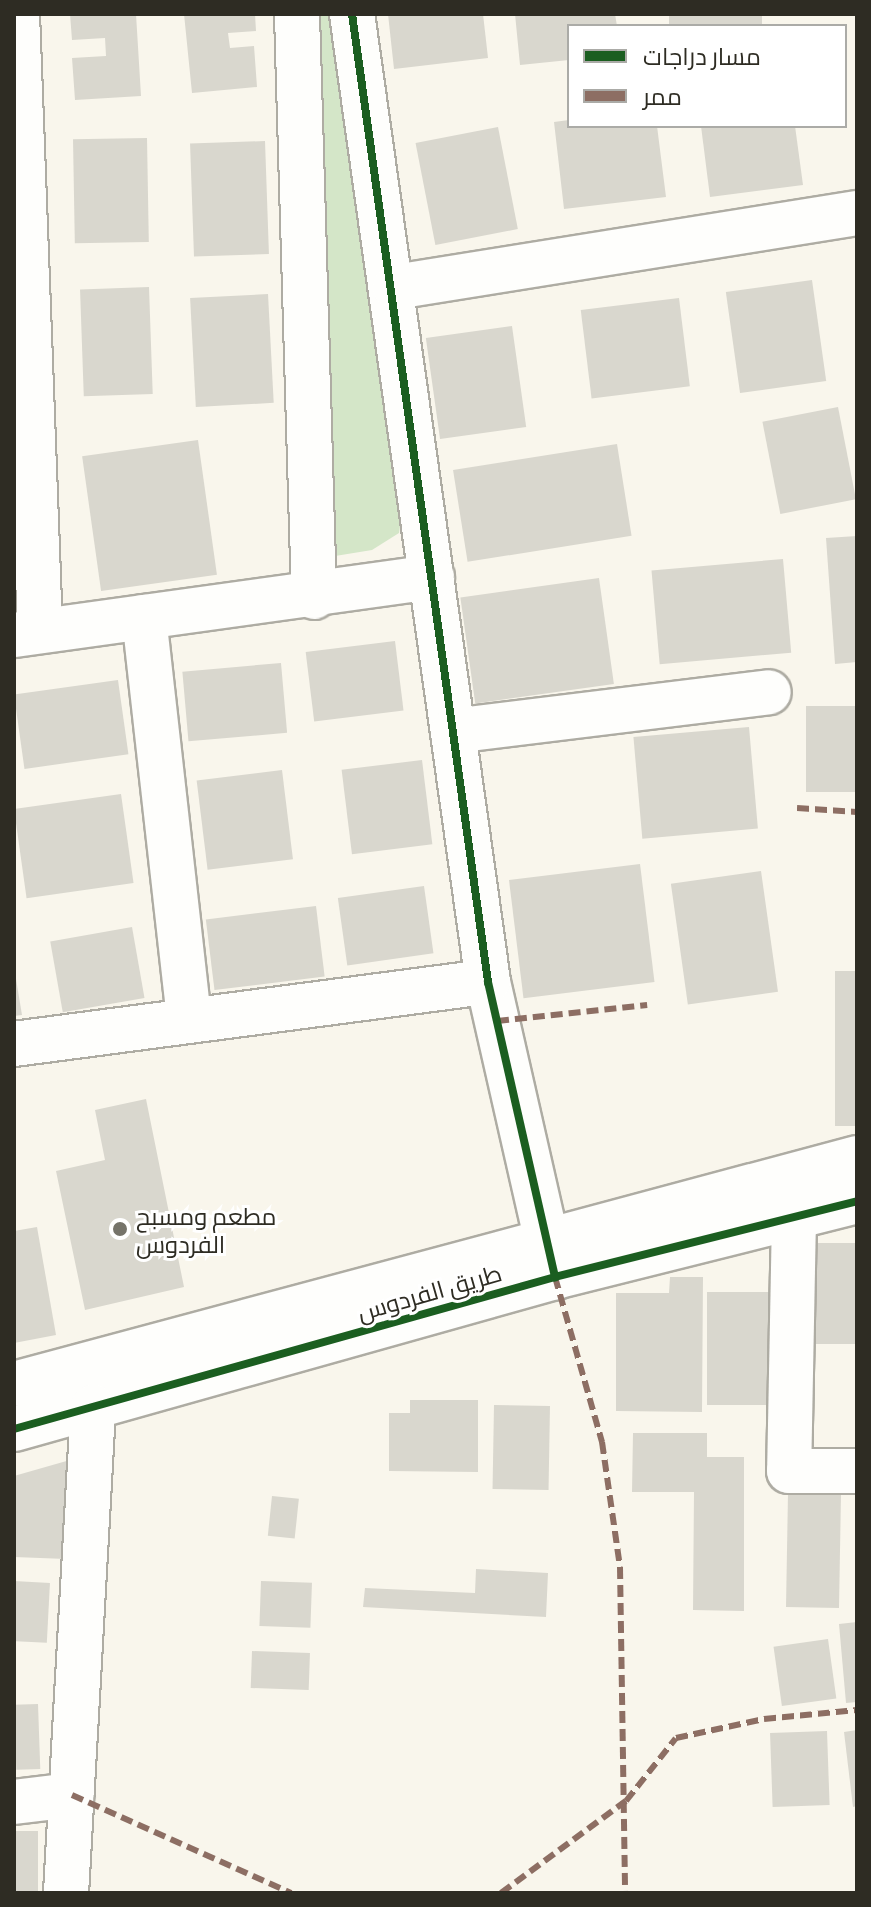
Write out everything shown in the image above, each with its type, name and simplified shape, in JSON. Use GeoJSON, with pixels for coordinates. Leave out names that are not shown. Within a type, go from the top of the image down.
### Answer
{"type":"FeatureCollection","features":[{"type":"Feature","properties":{"kind":"street"},"geometry":{"type":"LineString","coordinates":[[17,14],[27,632],[314,597],[432,577]]}},
{"type":"Feature","properties":{"kind":"street"},"geometry":{"type":"LineString","coordinates":[[297,14],[314,597]]}},
{"type":"Feature","properties":{"kind":"street"},"geometry":{"type":"LineString","coordinates":[[352,14],[395,287],[488,982],[551,1257]]}},
{"type":"Feature","properties":{"kind":"street"},"geometry":{"type":"LineString","coordinates":[[395,287],[857,213]]}},
{"type":"Feature","properties":{"kind":"street"},"geometry":{"type":"LineString","coordinates":[[144,617],[189,1021]]}},
{"type":"Feature","properties":{"kind":"street"},"geometry":{"type":"LineString","coordinates":[[453,731],[769,692]]}},
{"type":"Feature","properties":{"kind":"street"},"geometry":{"type":"LineString","coordinates":[[14,1044],[488,982]]}},
{"type":"Feature","properties":{"kind":"street","name":"طريق الفردوس"},"geometry":{"type":"LineString","coordinates":[[14,1429],[93,1407],[857,1158]]}},
{"type":"Feature","properties":{"kind":"street","name":"طريق الفردوس"},"geometry":{"type":"LineString","coordinates":[[14,1384],[551,1257],[794,1217],[857,1201]]}},
{"type":"Feature","properties":{"kind":"street"},"geometry":{"type":"LineString","coordinates":[[794,1217],[789,1471],[857,1471]]}},
{"type":"Feature","properties":{"kind":"street"},"geometry":{"type":"LineString","coordinates":[[66,1893],[93,1407]]}},
{"type":"Feature","properties":{"kind":"street"},"geometry":{"type":"LineString","coordinates":[[14,1802],[72,1795]]}},
{"type":"Feature","properties":{"kind":"green space"},"geometry":{"type":"Polygon","coordinates":[[[317,14],[331,14],[406,484],[399,533],[372,550],[329,557],[317,14]]]}},
{"type":"Feature","properties":{"kind":"building"},"geometry":{"type":"Polygon","coordinates":[[[70,14],[136,14],[141,96],[75,100],[72,58],[106,56],[105,38],[72,40],[70,14]]]}},
{"type":"Feature","properties":{"kind":"building"},"geometry":{"type":"Polygon","coordinates":[[[184,14],[255,14],[256,31],[228,33],[230,48],[254,46],[257,87],[192,93],[184,14]]]}},
{"type":"Feature","properties":{"kind":"building"},"geometry":{"type":"Polygon","coordinates":[[[388,14],[483,14],[488,58],[394,69],[388,14]]]}},
{"type":"Feature","properties":{"kind":"building"},"geometry":{"type":"Polygon","coordinates":[[[515,14],[615,14],[617,24],[567,24],[567,60],[520,65],[515,14]]]}},
{"type":"Feature","properties":{"kind":"building"},"geometry":{"type":"Polygon","coordinates":[[[669,14],[762,14],[762,24],[669,24],[669,14]]]}},
{"type":"Feature","properties":{"kind":"building"},"geometry":{"type":"Polygon","coordinates":[[[567,120],[567,128],[657,128],[666,197],[564,209],[554,122],[567,120]]]}},
{"type":"Feature","properties":{"kind":"building"},"geometry":{"type":"Polygon","coordinates":[[[498,127],[518,229],[435,245],[416,143],[498,127]]]}},
{"type":"Feature","properties":{"kind":"building"},"geometry":{"type":"Polygon","coordinates":[[[701,128],[795,128],[803,185],[710,197],[701,128]]]}},
{"type":"Feature","properties":{"kind":"building"},"geometry":{"type":"Polygon","coordinates":[[[147,138],[149,242],[75,243],[73,139],[147,138]]]}},
{"type":"Feature","properties":{"kind":"building"},"geometry":{"type":"Polygon","coordinates":[[[265,141],[269,254],[194,257],[190,144],[265,141]]]}},
{"type":"Feature","properties":{"kind":"building"},"geometry":{"type":"Polygon","coordinates":[[[812,280],[826,381],[740,393],[726,292],[812,280]]]}},
{"type":"Feature","properties":{"kind":"building"},"geometry":{"type":"Polygon","coordinates":[[[149,287],[153,394],[84,396],[80,289],[149,287]]]}},
{"type":"Feature","properties":{"kind":"building"},"geometry":{"type":"Polygon","coordinates":[[[268,294],[274,403],[196,407],[190,298],[268,294]]]}},
{"type":"Feature","properties":{"kind":"building"},"geometry":{"type":"Polygon","coordinates":[[[679,298],[690,386],[592,398],[581,310],[679,298]]]}},
{"type":"Feature","properties":{"kind":"building"},"geometry":{"type":"Polygon","coordinates":[[[512,326],[526,427],[440,439],[426,338],[512,326]]]}},
{"type":"Feature","properties":{"kind":"building"},"geometry":{"type":"Polygon","coordinates":[[[838,407],[856,499],[780,514],[762,422],[838,407]]]}},
{"type":"Feature","properties":{"kind":"building"},"geometry":{"type":"Polygon","coordinates":[[[198,440],[217,575],[101,591],[82,456],[198,440]]]}},
{"type":"Feature","properties":{"kind":"building"},"geometry":{"type":"Polygon","coordinates":[[[617,444],[632,536],[468,562],[453,470],[617,444]]]}},
{"type":"Feature","properties":{"kind":"building"},"geometry":{"type":"Polygon","coordinates":[[[857,536],[857,662],[835,664],[826,538],[857,536]]]}},
{"type":"Feature","properties":{"kind":"building"},"geometry":{"type":"Polygon","coordinates":[[[783,559],[791,653],[660,664],[652,571],[783,559]]]}},
{"type":"Feature","properties":{"kind":"building"},"geometry":{"type":"Polygon","coordinates":[[[599,578],[614,684],[475,703],[460,597],[599,578]]]}},
{"type":"Feature","properties":{"kind":"building"},"geometry":{"type":"Polygon","coordinates":[[[395,641],[404,710],[314,721],[306,652],[395,641]]]}},
{"type":"Feature","properties":{"kind":"building"},"geometry":{"type":"Polygon","coordinates":[[[281,663],[287,733],[188,741],[182,672],[281,663]]]}},
{"type":"Feature","properties":{"kind":"building"},"geometry":{"type":"Polygon","coordinates":[[[118,680],[128,754],[24,769],[14,695],[118,680]]]}},
{"type":"Feature","properties":{"kind":"building"},"geometry":{"type":"Polygon","coordinates":[[[806,706],[857,706],[857,792],[806,792],[806,706]]]}},
{"type":"Feature","properties":{"kind":"building"},"geometry":{"type":"Polygon","coordinates":[[[749,727],[758,829],[642,839],[633,737],[749,727]]]}},
{"type":"Feature","properties":{"kind":"building"},"geometry":{"type":"Polygon","coordinates":[[[422,760],[432,844],[352,854],[342,770],[422,760]]]}},
{"type":"Feature","properties":{"kind":"building"},"geometry":{"type":"Polygon","coordinates":[[[282,770],[293,859],[208,870],[197,780],[282,770]]]}},
{"type":"Feature","properties":{"kind":"building"},"geometry":{"type":"Polygon","coordinates":[[[121,794],[134,883],[27,898],[14,809],[121,794]]]}},
{"type":"Feature","properties":{"kind":"building"},"geometry":{"type":"Polygon","coordinates":[[[640,864],[655,982],[523,998],[509,880],[640,864]]]}},
{"type":"Feature","properties":{"kind":"building"},"geometry":{"type":"Polygon","coordinates":[[[761,871],[778,992],[688,1004],[671,884],[761,871]]]}},
{"type":"Feature","properties":{"kind":"building"},"geometry":{"type":"Polygon","coordinates":[[[424,886],[433,953],[347,965],[338,898],[424,886]]]}},
{"type":"Feature","properties":{"kind":"building"},"geometry":{"type":"Polygon","coordinates":[[[316,906],[325,976],[214,990],[206,920],[316,906]]]}},
{"type":"Feature","properties":{"kind":"building"},"geometry":{"type":"Polygon","coordinates":[[[132,927],[145,998],[63,1012],[50,941],[132,927]]]}},
{"type":"Feature","properties":{"kind":"building"},"geometry":{"type":"Polygon","coordinates":[[[14,967],[22,1015],[14,1016],[14,967]]]}},
{"type":"Feature","properties":{"kind":"building"},"geometry":{"type":"Polygon","coordinates":[[[835,971],[857,971],[857,1126],[835,1126],[835,971]]]}},
{"type":"Feature","properties":{"kind":"building","name":"مطعم ومسبح الفردوس"},"geometry":{"type":"Polygon","coordinates":[[[146,1099],[184,1287],[85,1310],[56,1171],[105,1160],[95,1110],[146,1099]]]}},
{"type":"Feature","properties":{"kind":"building"},"geometry":{"type":"Polygon","coordinates":[[[37,1227],[56,1335],[14,1343],[14,1231],[37,1227]]]}},
{"type":"Feature","properties":{"kind":"building"},"geometry":{"type":"Polygon","coordinates":[[[816,1243],[857,1243],[857,1344],[816,1344],[816,1243]]]}},
{"type":"Feature","properties":{"kind":"building"},"geometry":{"type":"Polygon","coordinates":[[[670,1277],[703,1277],[702,1412],[616,1411],[616,1293],[669,1293],[670,1277]]]}},
{"type":"Feature","properties":{"kind":"building"},"geometry":{"type":"Polygon","coordinates":[[[707,1292],[773,1292],[773,1405],[707,1405],[707,1292]]]}},
{"type":"Feature","properties":{"kind":"building"},"geometry":{"type":"Polygon","coordinates":[[[410,1400],[478,1400],[478,1472],[389,1471],[389,1413],[410,1413],[410,1400]]]}},
{"type":"Feature","properties":{"kind":"building"},"geometry":{"type":"Polygon","coordinates":[[[494,1405],[550,1406],[549,1490],[493,1489],[494,1405]]]}},
{"type":"Feature","properties":{"kind":"building"},"geometry":{"type":"Polygon","coordinates":[[[633,1433],[707,1433],[707,1457],[744,1457],[744,1611],[693,1610],[694,1492],[632,1492],[633,1433]]]}},
{"type":"Feature","properties":{"kind":"building"},"geometry":{"type":"Polygon","coordinates":[[[70,1460],[66,1559],[14,1557],[14,1476],[70,1460]]]}},
{"type":"Feature","properties":{"kind":"building"},"geometry":{"type":"Polygon","coordinates":[[[788,1493],[841,1494],[839,1608],[786,1607],[788,1493]]]}},
{"type":"Feature","properties":{"kind":"building"},"geometry":{"type":"Polygon","coordinates":[[[272,1496],[299,1499],[295,1539],[268,1536],[272,1496]]]}},
{"type":"Feature","properties":{"kind":"building"},"geometry":{"type":"Polygon","coordinates":[[[476,1569],[548,1573],[546,1617],[363,1607],[365,1588],[475,1593],[476,1569]]]}},
{"type":"Feature","properties":{"kind":"building"},"geometry":{"type":"Polygon","coordinates":[[[14,1581],[50,1583],[47,1643],[14,1641],[14,1581]]]}},
{"type":"Feature","properties":{"kind":"building"},"geometry":{"type":"Polygon","coordinates":[[[261,1581],[312,1583],[310,1628],[259,1626],[261,1581]]]}},
{"type":"Feature","properties":{"kind":"building"},"geometry":{"type":"Polygon","coordinates":[[[857,1622],[857,1702],[846,1703],[839,1624],[857,1622]]]}},
{"type":"Feature","properties":{"kind":"building"},"geometry":{"type":"Polygon","coordinates":[[[828,1639],[836,1698],[782,1706],[774,1647],[828,1639]]]}},
{"type":"Feature","properties":{"kind":"building"},"geometry":{"type":"Polygon","coordinates":[[[252,1651],[310,1653],[309,1690],[251,1688],[252,1651]]]}},
{"type":"Feature","properties":{"kind":"building"},"geometry":{"type":"Polygon","coordinates":[[[38,1704],[40,1769],[16,1770],[14,1705],[38,1704]]]}},
{"type":"Feature","properties":{"kind":"building"},"geometry":{"type":"Polygon","coordinates":[[[857,1730],[857,1806],[853,1807],[844,1732],[857,1730]]]}},
{"type":"Feature","properties":{"kind":"building"},"geometry":{"type":"Polygon","coordinates":[[[827,1731],[830,1805],[773,1807],[770,1733],[827,1731]]]}},
{"type":"Feature","properties":{"kind":"building"},"geometry":{"type":"Polygon","coordinates":[[[14,1831],[38,1831],[38,1893],[14,1893],[14,1831]]]}},
{"type":"Feature","properties":{"kind":"marked path"},"geometry":{"type":"LineString","coordinates":[[797,808],[857,812]]}},
{"type":"Feature","properties":{"kind":"marked path"},"geometry":{"type":"LineString","coordinates":[[497,1021],[647,1005]]}},
{"type":"Feature","properties":{"kind":"marked path"},"geometry":{"type":"LineString","coordinates":[[555,1277],[602,1442],[620,1567],[625,1893]]}},
{"type":"Feature","properties":{"kind":"marked path"},"geometry":{"type":"LineString","coordinates":[[501,1893],[626,1801],[676,1738],[764,1719],[857,1710]]}},
{"type":"Feature","properties":{"kind":"marked path"},"geometry":{"type":"LineString","coordinates":[[72,1795],[291,1893]]}},
{"type":"Feature","properties":{"kind":"cycle path"},"geometry":{"type":"LineString","coordinates":[[352,14],[488,982],[555,1277]]}},
{"type":"Feature","properties":{"kind":"cycle path"},"geometry":{"type":"LineString","coordinates":[[14,1429],[555,1277],[857,1201]]}},
{"type":"Feature","properties":{"kind":"place","name":"مطعم ومسبح الفردوس"},"geometry":{"type":"Point","coordinates":[120,1229]}}]}
